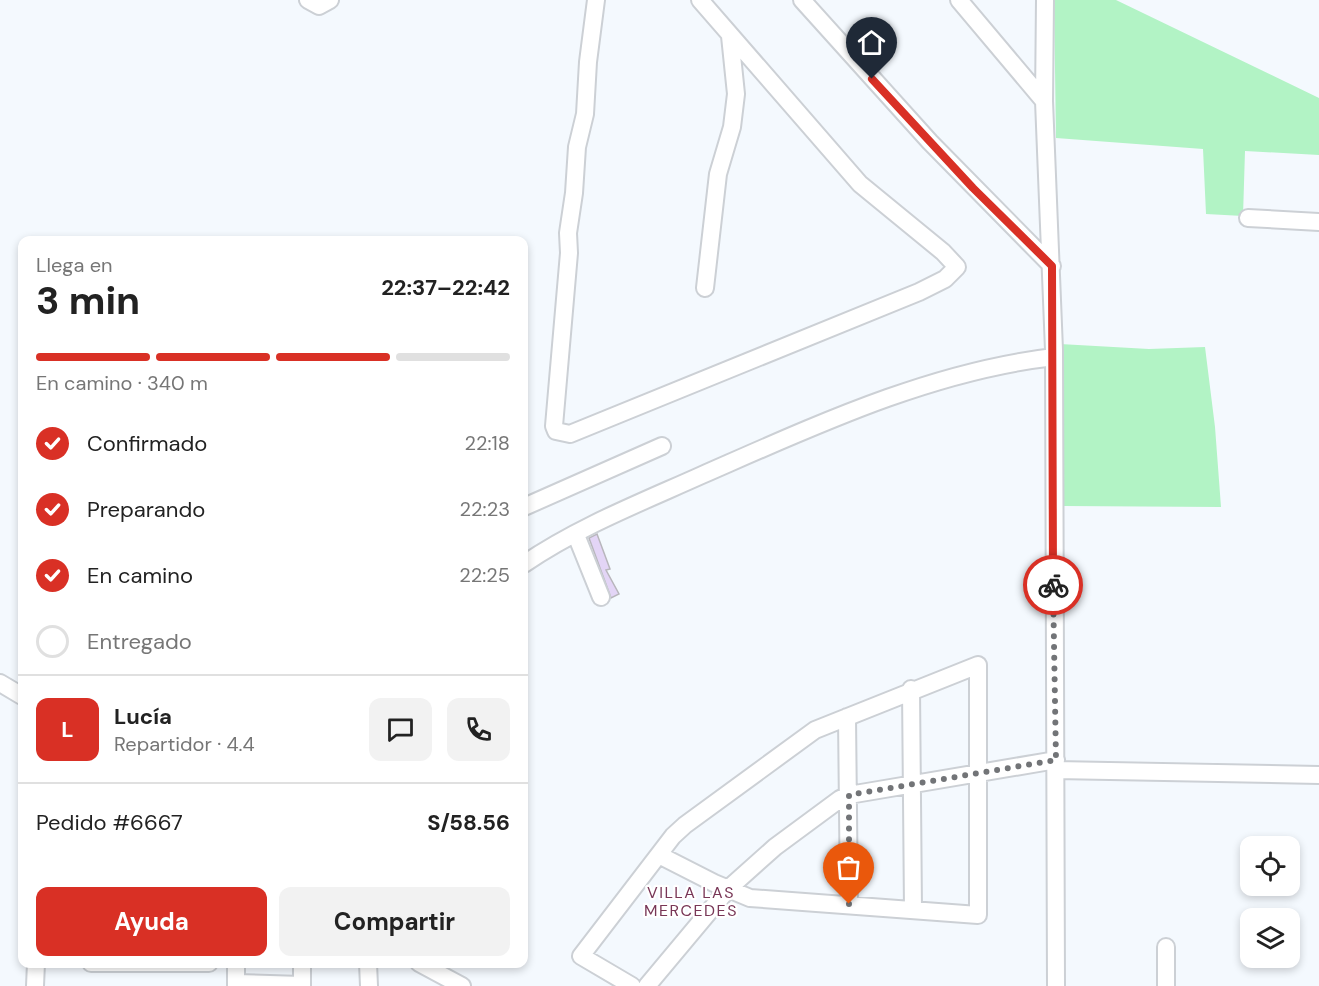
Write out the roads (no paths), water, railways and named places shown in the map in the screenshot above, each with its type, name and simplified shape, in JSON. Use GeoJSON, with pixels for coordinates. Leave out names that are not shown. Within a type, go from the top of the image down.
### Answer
{"type":"FeatureCollection","features":[{"type":"Feature","properties":{"kind":"street"},"geometry":{"type":"LineString","coordinates":[[308,0],[319,6],[330,0]]}},
{"type":"Feature","properties":{"kind":"street"},"geometry":{"type":"LineString","coordinates":[[596,0],[585,114],[577,147],[574,194],[568,233],[569,253],[554,426],[556,431],[570,434],[810,338],[877,307],[919,292],[945,279],[957,267],[943,252],[860,184],[782,91],[730,36],[700,0]]}},
{"type":"Feature","properties":{"kind":"street"},"geometry":{"type":"LineString","coordinates":[[802,0],[930,142],[1052,266]]}},
{"type":"Feature","properties":{"kind":"street"},"geometry":{"type":"LineString","coordinates":[[959,0],[1044,101]]}},
{"type":"Feature","properties":{"kind":"street"},"geometry":{"type":"LineString","coordinates":[[1045,0],[1044,101],[1054,357],[1056,986]]}},
{"type":"Feature","properties":{"kind":"street"},"geometry":{"type":"LineString","coordinates":[[705,288],[718,174],[732,127],[736,100],[737,86],[730,36]]}},
{"type":"Feature","properties":{"kind":"street"},"geometry":{"type":"LineString","coordinates":[[1248,218],[1319,222]]}},
{"type":"Feature","properties":{"kind":"street"},"geometry":{"type":"LineString","coordinates":[[528,562],[576,535],[662,493],[852,412],[994,367],[1054,357]]}},
{"type":"Feature","properties":{"kind":"street"},"geometry":{"type":"LineString","coordinates":[[528,505],[662,446]]}},
{"type":"Feature","properties":{"kind":"street"},"geometry":{"type":"LineString","coordinates":[[576,535],[602,597]]}},
{"type":"Feature","properties":{"kind":"street"},"geometry":{"type":"LineString","coordinates":[[632,986],[581,956],[659,855],[685,825],[814,730],[911,689],[978,665],[978,915],[750,898],[659,855]]}},
{"type":"Feature","properties":{"kind":"street"},"geometry":{"type":"LineString","coordinates":[[0,683],[18,694]]}},
{"type":"Feature","properties":{"kind":"street"},"geometry":{"type":"LineString","coordinates":[[911,689],[913,909]]}},
{"type":"Feature","properties":{"kind":"street"},"geometry":{"type":"LineString","coordinates":[[847,717],[849,904]]}},
{"type":"Feature","properties":{"kind":"street"},"geometry":{"type":"LineString","coordinates":[[647,986],[728,889],[750,868],[812,820],[849,795],[977,773],[1056,765],[1319,775]]}},
{"type":"Feature","properties":{"kind":"street"},"geometry":{"type":"LineString","coordinates":[[693,873],[736,873],[750,868]]}},
{"type":"Feature","properties":{"kind":"street"},"geometry":{"type":"LineString","coordinates":[[1166,947],[1166,986]]}},
{"type":"Feature","properties":{"kind":"street"},"geometry":{"type":"LineString","coordinates":[[35,986],[36,968]]}},
{"type":"Feature","properties":{"kind":"street"},"geometry":{"type":"LineString","coordinates":[[236,968],[236,984],[302,985],[302,968]]}},
{"type":"Feature","properties":{"kind":"street"},"geometry":{"type":"LineString","coordinates":[[368,968],[369,986]]}},
{"type":"Feature","properties":{"kind":"street"},"geometry":{"type":"LineString","coordinates":[[432,971],[462,986]]}},
{"type":"Feature","properties":{"kind":"district","name":"VILLA LAS MERCEDES"},"geometry":{"type":"Point","coordinates":[691,901]}}]}
